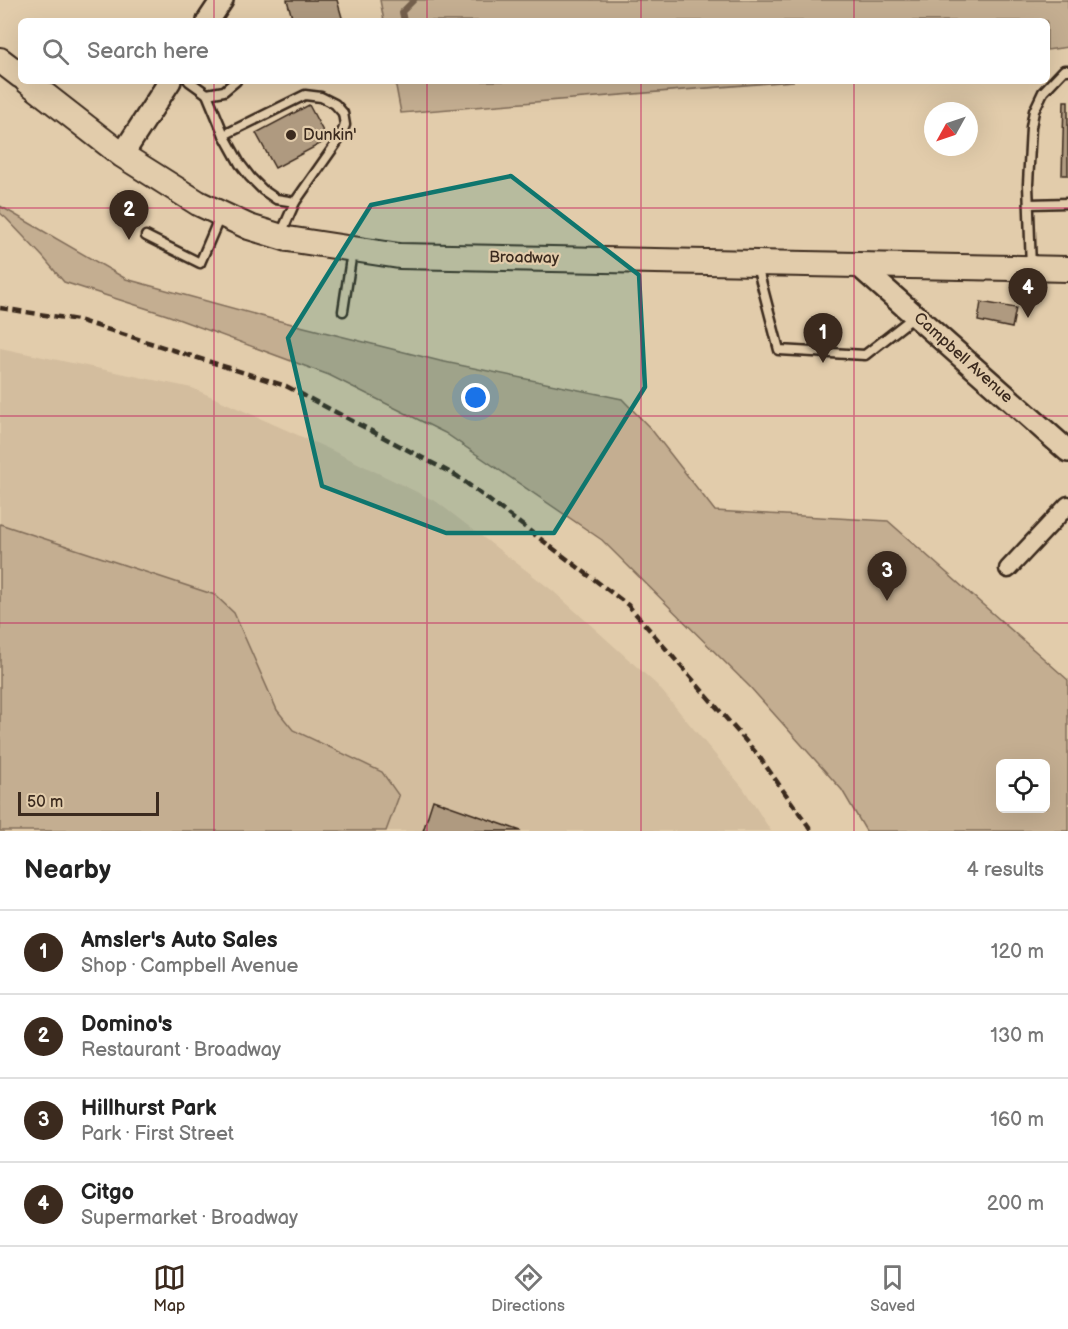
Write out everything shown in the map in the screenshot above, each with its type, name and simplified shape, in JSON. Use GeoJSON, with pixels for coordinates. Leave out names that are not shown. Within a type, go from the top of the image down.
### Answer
{"type":"FeatureCollection","features":[{"type":"Feature","properties":{"kind":"main road"},"geometry":{"type":"LineString","coordinates":[[0,60],[18,74]]}},
{"type":"Feature","properties":{"kind":"main road","name":"Broadway"},"geometry":{"type":"LineString","coordinates":[[31,84],[122,155],[198,203],[249,226],[280,236],[352,249],[399,256],[1068,269]]}},
{"type":"Feature","properties":{"kind":"street"},"geometry":{"type":"LineString","coordinates":[[122,155],[168,84]]}},
{"type":"Feature","properties":{"kind":"street","name":"Campbell Avenue"},"geometry":{"type":"LineString","coordinates":[[858,265],[1068,451]]}},
{"type":"Feature","properties":{"kind":"street"},"geometry":{"type":"LineString","coordinates":[[1008,569],[1068,505]]}},
{"type":"Feature","properties":{"kind":"lane"},"geometry":{"type":"LineString","coordinates":[[1031,268],[1028,184],[1031,127],[1034,111],[1044,92],[1064,70],[1068,70]]}},
{"type":"Feature","properties":{"kind":"lane"},"geometry":{"type":"LineString","coordinates":[[193,84],[207,94],[224,135],[240,164],[262,190],[276,198],[296,202]]}},
{"type":"Feature","properties":{"kind":"lane"},"geometry":{"type":"LineString","coordinates":[[207,94],[224,91],[232,84]]}},
{"type":"Feature","properties":{"kind":"lane"},"geometry":{"type":"LineString","coordinates":[[224,135],[306,95],[321,97],[335,104],[343,113],[345,125],[340,138],[296,202],[280,236]]}},
{"type":"Feature","properties":{"kind":"lane"},"geometry":{"type":"LineString","coordinates":[[1029,204],[1068,203]]}},
{"type":"Feature","properties":{"kind":"lane"},"geometry":{"type":"LineString","coordinates":[[146,236],[200,263],[221,214]]}},
{"type":"Feature","properties":{"kind":"lane"},"geometry":{"type":"LineString","coordinates":[[343,310],[352,249]]}},
{"type":"Feature","properties":{"kind":"lane"},"geometry":{"type":"LineString","coordinates":[[756,263],[779,350],[865,355],[916,316]]}},
{"type":"Feature","properties":{"kind":"highlighted area"},"geometry":{"type":"Polygon","coordinates":[[[511,176],[639,275],[645,387],[554,533],[446,533],[322,486],[288,338],[371,205],[511,176]]]}},
{"type":"Feature","properties":{"kind":"shaded area"},"geometry":{"type":"Polygon","coordinates":[[[380,0],[1068,0],[1068,47],[1050,50],[1050,18],[383,18],[380,0]]]}},
{"type":"Feature","properties":{"kind":"shaded area"},"geometry":{"type":"Polygon","coordinates":[[[396,84],[757,84],[401,113],[396,84]]]}},
{"type":"Feature","properties":{"kind":"shaded area"},"geometry":{"type":"Polygon","coordinates":[[[0,206],[126,279],[272,319],[440,361],[622,399],[651,429],[715,511],[888,521],[1068,680],[1068,831],[866,831],[842,790],[750,687],[602,540],[445,433],[329,375],[167,315],[64,282],[0,213],[0,206]]]}},
{"type":"Feature","properties":{"kind":"shaded area"},"geometry":{"type":"Polygon","coordinates":[[[0,348],[192,388],[329,449],[437,502],[553,591],[657,685],[743,788],[771,831],[0,831],[0,348]]]}},
{"type":"Feature","properties":{"kind":"shaded area"},"geometry":{"type":"Polygon","coordinates":[[[0,524],[215,595],[234,613],[277,710],[293,730],[382,772],[399,796],[386,831],[0,831],[0,524]]]}},
{"type":"Feature","properties":{"kind":"building"},"geometry":{"type":"Polygon","coordinates":[[[287,0],[337,0],[342,18],[292,18],[287,0]]]}},
{"type":"Feature","properties":{"kind":"building"},"geometry":{"type":"Polygon","coordinates":[[[1064,101],[1068,101],[1068,175],[1062,175],[1064,101]]]}},
{"type":"Feature","properties":{"kind":"building","name":"Dunkin'"},"geometry":{"type":"Polygon","coordinates":[[[309,105],[326,137],[322,143],[275,168],[256,133],[309,105]]]}},
{"type":"Feature","properties":{"kind":"building"},"geometry":{"type":"Polygon","coordinates":[[[981,302],[1016,308],[1012,328],[978,321],[981,302]]]}},
{"type":"Feature","properties":{"kind":"building"},"geometry":{"type":"Polygon","coordinates":[[[433,800],[521,831],[423,831],[433,800]]]}},
{"type":"Feature","properties":{"kind":"waterway"},"geometry":{"type":"LineString","coordinates":[[403,18],[402,12],[414,0]]}},
{"type":"Feature","properties":{"kind":"railway"},"geometry":{"type":"LineString","coordinates":[[0,308],[78,320],[286,386],[457,476],[628,605],[758,755],[812,831]]}},
{"type":"Feature","properties":{"kind":"place","name":"Dunkin'"},"geometry":{"type":"Point","coordinates":[291,135]}},
{"type":"Feature","properties":{"kind":"place","name":"Domino's"},"geometry":{"type":"Point","coordinates":[129,240]}},
{"type":"Feature","properties":{"kind":"place","name":"Citgo"},"geometry":{"type":"Point","coordinates":[1028,318]}},
{"type":"Feature","properties":{"kind":"place","name":"Amsler's Auto Sales"},"geometry":{"type":"Point","coordinates":[823,363]}},
{"type":"Feature","properties":{"kind":"place","name":"Hillhurst Park"},"geometry":{"type":"Point","coordinates":[887,601]}}]}
